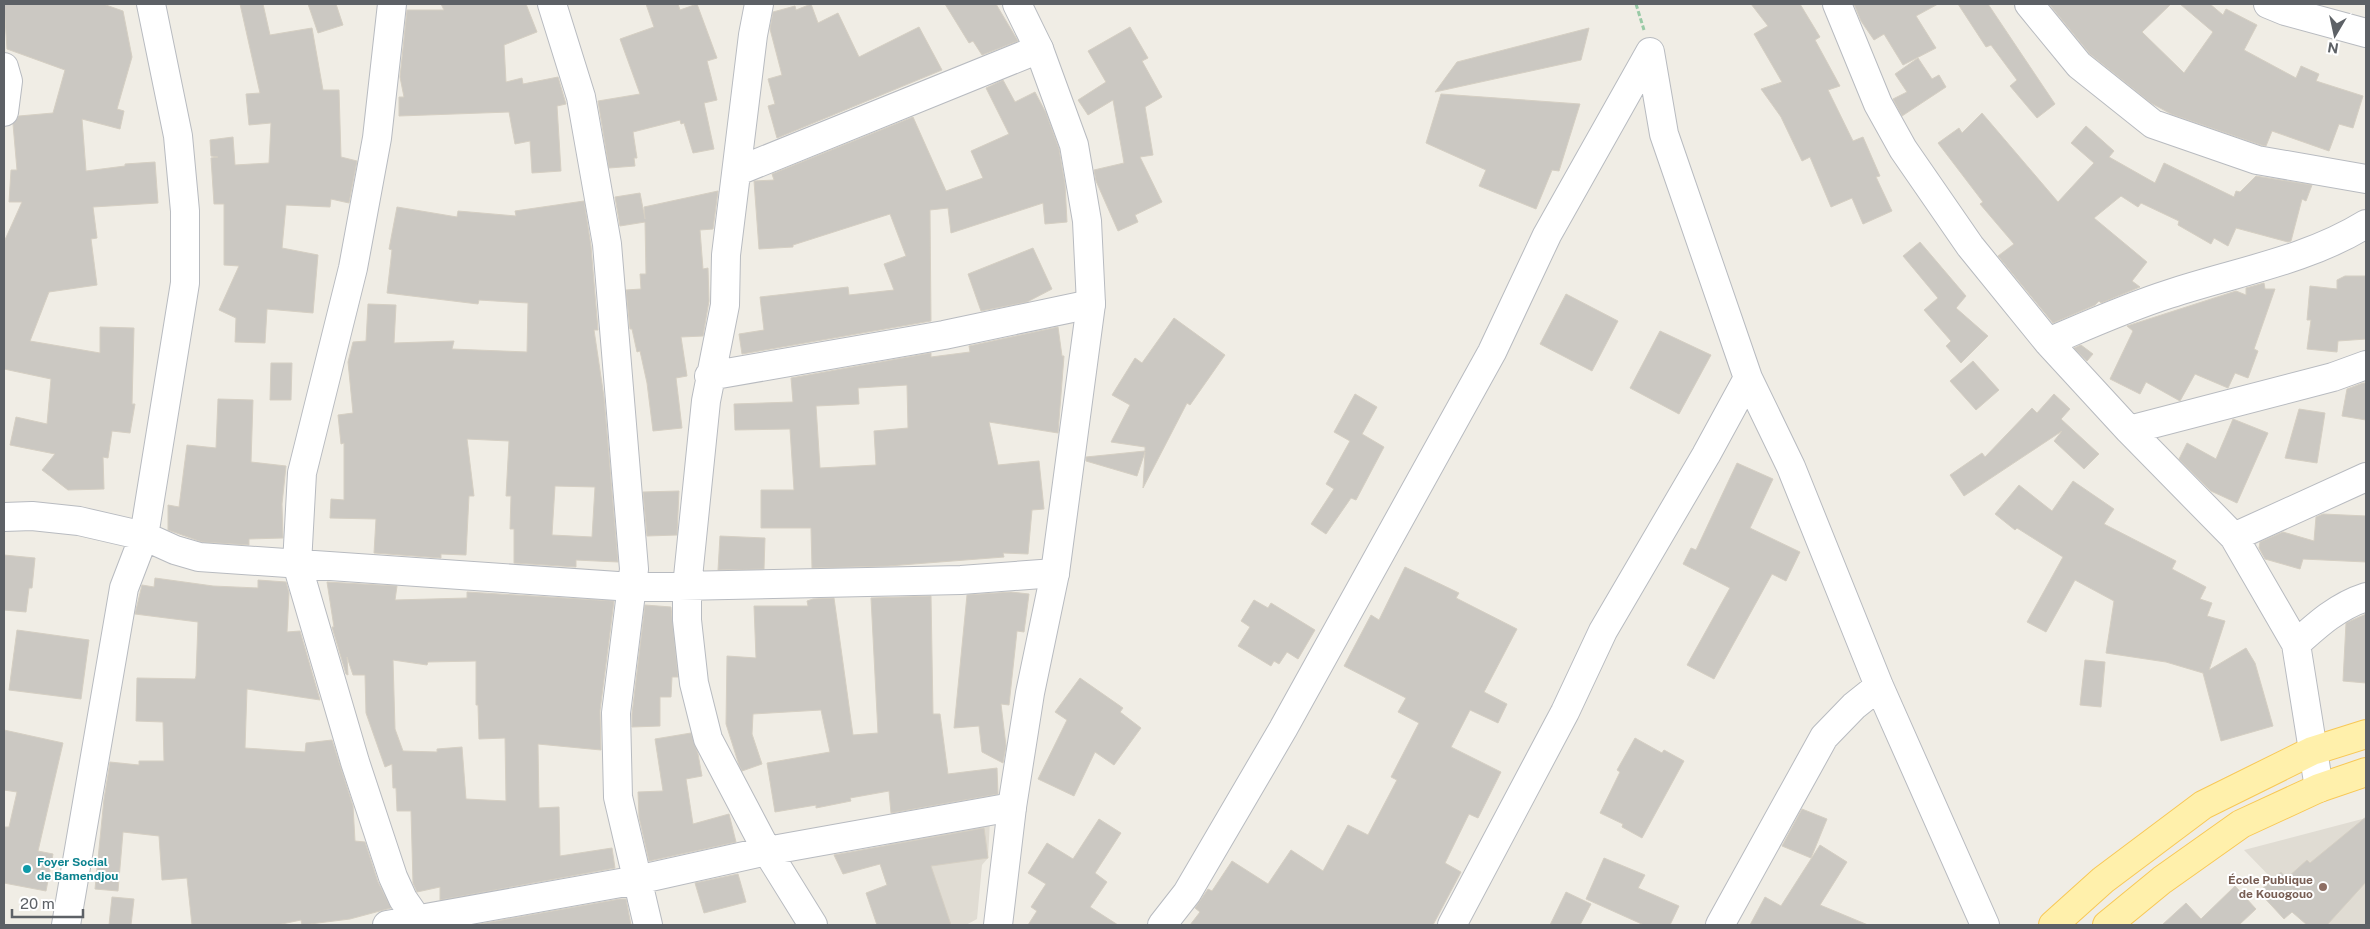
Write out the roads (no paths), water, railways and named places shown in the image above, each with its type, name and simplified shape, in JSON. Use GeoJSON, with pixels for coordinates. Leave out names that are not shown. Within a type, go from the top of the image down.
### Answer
{"type":"FeatureCollection","features":[{"type":"Feature","properties":{"kind":"main road"},"geometry":{"type":"LineString","coordinates":[[2053,925],[2103,880],[2203,805],[2312,751],[2366,734]]}},
{"type":"Feature","properties":{"kind":"main road"},"geometry":{"type":"LineString","coordinates":[[2107,925],[2162,880],[2241,824],[2319,788],[2366,772]]}},
{"type":"Feature","properties":{"kind":"street"},"geometry":{"type":"LineString","coordinates":[[65,925],[124,588],[144,536],[185,283],[185,211],[178,136],[151,4]]}},
{"type":"Feature","properties":{"kind":"street"},"geometry":{"type":"LineString","coordinates":[[392,4],[376,138],[353,268],[302,473],[297,564],[355,762],[393,877],[402,899],[420,922]]}},
{"type":"Feature","properties":{"kind":"street"},"geometry":{"type":"LineString","coordinates":[[552,4],[581,97],[608,244],[629,484],[634,569],[616,713],[618,797],[648,925]]}},
{"type":"Feature","properties":{"kind":"street"},"geometry":{"type":"LineString","coordinates":[[759,4],[753,35],[738,171],[726,255],[725,305],[710,376],[687,587],[687,620],[694,683],[708,739],[767,851],[813,925]]}},
{"type":"Feature","properties":{"kind":"street"},"geometry":{"type":"LineString","coordinates":[[998,925],[1012,807],[1030,693],[1056,574],[1090,304],[1087,221],[1074,145],[1039,49],[1017,4]]}},
{"type":"Feature","properties":{"kind":"street"},"geometry":{"type":"LineString","coordinates":[[1837,4],[1878,104],[1903,149],[1970,246],[2048,342],[2129,430],[2234,537],[2296,644],[2319,788]]}},
{"type":"Feature","properties":{"kind":"street"},"geometry":{"type":"LineString","coordinates":[[2029,4],[2079,66],[2153,124],[2257,160],[2366,179]]}},
{"type":"Feature","properties":{"kind":"street"},"geometry":{"type":"LineString","coordinates":[[2268,4],[2285,11],[2366,33]]}},
{"type":"Feature","properties":{"kind":"street"},"geometry":{"type":"LineString","coordinates":[[738,171],[1039,49]]}},
{"type":"Feature","properties":{"kind":"street"},"geometry":{"type":"LineString","coordinates":[[1162,925],[1187,893],[1293,712],[1492,352],[1547,235],[1650,52],[1664,134],[1748,378],[1791,467],[1879,686],[1985,925]]}},
{"type":"Feature","properties":{"kind":"street"},"geometry":{"type":"LineString","coordinates":[[4,67],[8,81],[4,112]]}},
{"type":"Feature","properties":{"kind":"street"},"geometry":{"type":"LineString","coordinates":[[2048,342],[2169,294],[2306,254],[2341,240],[2366,224]]}},
{"type":"Feature","properties":{"kind":"street"},"geometry":{"type":"LineString","coordinates":[[710,376],[944,335],[1090,304]]}},
{"type":"Feature","properties":{"kind":"street"},"geometry":{"type":"LineString","coordinates":[[2129,430],[2333,376],[2366,365]]}},
{"type":"Feature","properties":{"kind":"street"},"geometry":{"type":"LineString","coordinates":[[1452,925],[1565,712],[1603,631],[1706,455],[1748,378]]}},
{"type":"Feature","properties":{"kind":"street"},"geometry":{"type":"LineString","coordinates":[[2234,537],[2366,477]]}},
{"type":"Feature","properties":{"kind":"street"},"geometry":{"type":"LineString","coordinates":[[4,517],[32,516],[79,521],[144,536],[175,550],[199,557],[632,587],[961,580],[1056,574]]}},
{"type":"Feature","properties":{"kind":"street"},"geometry":{"type":"LineString","coordinates":[[2296,644],[2324,618],[2347,603],[2366,597]]}},
{"type":"Feature","properties":{"kind":"street"},"geometry":{"type":"LineString","coordinates":[[1720,925],[1824,737],[1854,706],[1879,686]]}},
{"type":"Feature","properties":{"kind":"street"},"geometry":{"type":"LineString","coordinates":[[387,925],[420,922],[637,880],[767,851],[1012,807]]}},
{"type":"Feature","properties":{"kind":"place","name":"Foyer Social de Bamendjou"},"geometry":{"type":"Point","coordinates":[27,869]}},
{"type":"Feature","properties":{"kind":"place","name":"École Publique de Kouogouo"},"geometry":{"type":"Point","coordinates":[2323,887]}}]}
